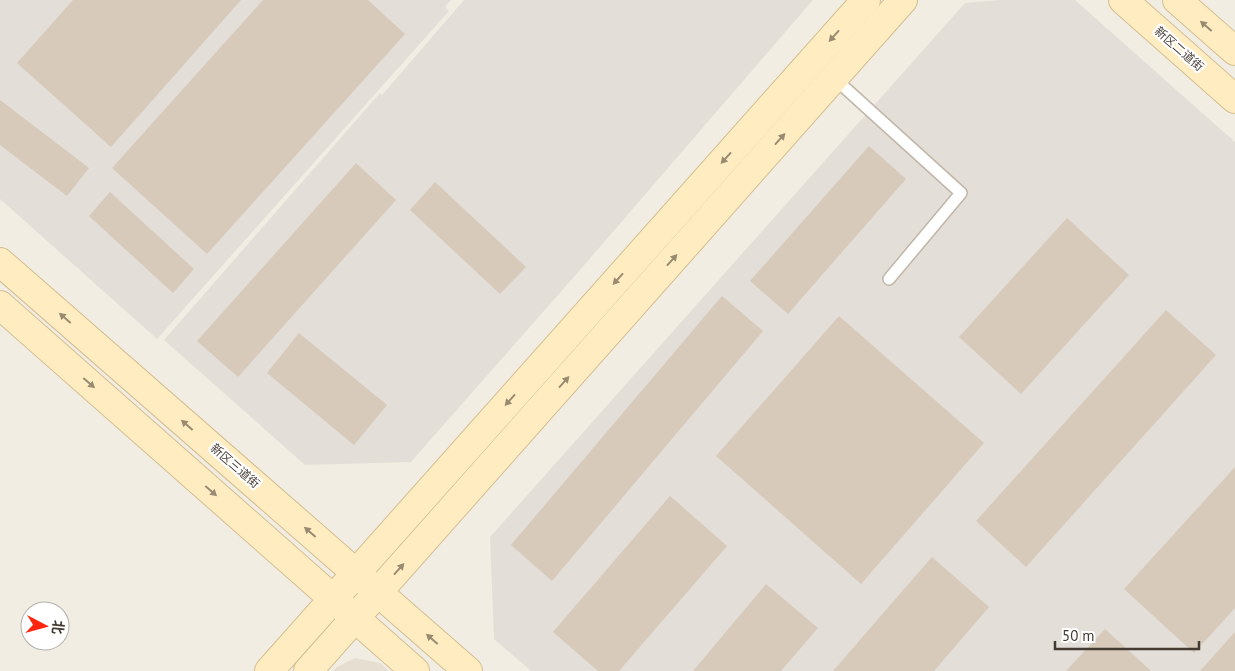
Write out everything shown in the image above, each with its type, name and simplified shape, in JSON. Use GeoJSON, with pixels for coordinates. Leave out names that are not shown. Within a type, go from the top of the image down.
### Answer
{"type":"FeatureCollection","features":[{"type":"Feature","properties":{"kind":"street"},"geometry":{"type":"LineString","coordinates":[[308,671],[379,592],[825,67],[866,0]]}},
{"type":"Feature","properties":{"kind":"street"},"geometry":{"type":"LineString","coordinates":[[269,671],[356,572],[825,67],[903,0]]}},
{"type":"Feature","properties":{"kind":"street","name":"新区二道街"},"geometry":{"type":"LineString","coordinates":[[1123,0],[1235,99]]}},
{"type":"Feature","properties":{"kind":"street"},"geometry":{"type":"LineString","coordinates":[[1177,0],[1235,51]]}},
{"type":"Feature","properties":{"kind":"street","name":"新区三道街"},"geometry":{"type":"LineString","coordinates":[[0,262],[468,671]]}},
{"type":"Feature","properties":{"kind":"street"},"geometry":{"type":"LineString","coordinates":[[0,305],[415,671]]}},
{"type":"Feature","properties":{"kind":"lane"},"geometry":{"type":"LineString","coordinates":[[825,67],[961,193],[889,279]]}},
{"type":"Feature","properties":{"kind":"shaded area"},"geometry":{"type":"Polygon","coordinates":[[[0,0],[451,0],[445,7],[449,11],[157,339],[0,199],[0,0]]]}},
{"type":"Feature","properties":{"kind":"shaded area"},"geometry":{"type":"Polygon","coordinates":[[[464,0],[813,0],[411,462],[305,465],[164,340],[464,0]]]}},
{"type":"Feature","properties":{"kind":"shaded area"},"geometry":{"type":"Polygon","coordinates":[[[999,0],[1075,0],[1235,142],[1235,671],[531,671],[494,639],[490,537],[965,3],[999,0]]]}},
{"type":"Feature","properties":{"kind":"shaded area"},"geometry":{"type":"Polygon","coordinates":[[[355,658],[380,663],[389,671],[333,671],[355,658]]]}},
{"type":"Feature","properties":{"kind":"building"},"geometry":{"type":"Polygon","coordinates":[[[73,0],[241,0],[111,147],[17,63],[73,0]]]}},
{"type":"Feature","properties":{"kind":"building"},"geometry":{"type":"Polygon","coordinates":[[[263,0],[368,0],[405,34],[207,254],[112,168],[263,0]]]}},
{"type":"Feature","properties":{"kind":"building"},"geometry":{"type":"Polygon","coordinates":[[[0,100],[89,168],[67,196],[0,145],[0,100]]]}},
{"type":"Feature","properties":{"kind":"building"},"geometry":{"type":"Polygon","coordinates":[[[869,146],[906,179],[788,314],[750,281],[869,146]]]}},
{"type":"Feature","properties":{"kind":"building"},"geometry":{"type":"Polygon","coordinates":[[[356,163],[396,200],[238,377],[197,341],[356,163]]]}},
{"type":"Feature","properties":{"kind":"building"},"geometry":{"type":"Polygon","coordinates":[[[435,182],[526,267],[500,294],[410,210],[435,182]]]}},
{"type":"Feature","properties":{"kind":"building"},"geometry":{"type":"Polygon","coordinates":[[[110,192],[194,269],[173,293],[89,216],[110,192]]]}},
{"type":"Feature","properties":{"kind":"building"},"geometry":{"type":"Polygon","coordinates":[[[1067,218],[1129,275],[1021,394],[959,337],[1067,218]]]}},
{"type":"Feature","properties":{"kind":"building"},"geometry":{"type":"Polygon","coordinates":[[[722,296],[763,331],[552,581],[511,545],[722,296]]]}},
{"type":"Feature","properties":{"kind":"building"},"geometry":{"type":"Polygon","coordinates":[[[1166,310],[1216,355],[1026,567],[976,521],[1166,310]]]}},
{"type":"Feature","properties":{"kind":"building"},"geometry":{"type":"Polygon","coordinates":[[[839,316],[984,443],[861,584],[716,456],[839,316]]]}},
{"type":"Feature","properties":{"kind":"building"},"geometry":{"type":"Polygon","coordinates":[[[299,333],[387,405],[354,445],[267,373],[299,333]]]}},
{"type":"Feature","properties":{"kind":"building"},"geometry":{"type":"Polygon","coordinates":[[[1235,467],[1235,608],[1194,653],[1124,589],[1235,467]]]}},
{"type":"Feature","properties":{"kind":"building"},"geometry":{"type":"Polygon","coordinates":[[[670,496],[727,546],[619,671],[598,671],[553,632],[670,496]]]}},
{"type":"Feature","properties":{"kind":"building"},"geometry":{"type":"Polygon","coordinates":[[[932,557],[989,607],[934,671],[833,671],[932,557]]]}},
{"type":"Feature","properties":{"kind":"building"},"geometry":{"type":"Polygon","coordinates":[[[766,584],[818,628],[781,671],[693,671],[766,584]]]}},
{"type":"Feature","properties":{"kind":"building"},"geometry":{"type":"Polygon","coordinates":[[[1105,629],[1151,671],[1066,671],[1105,629]]]}},
{"type":"Feature","properties":{"kind":"building"},"geometry":{"type":"Polygon","coordinates":[[[1235,632],[1235,671],[1200,671],[1235,632]]]}}]}
